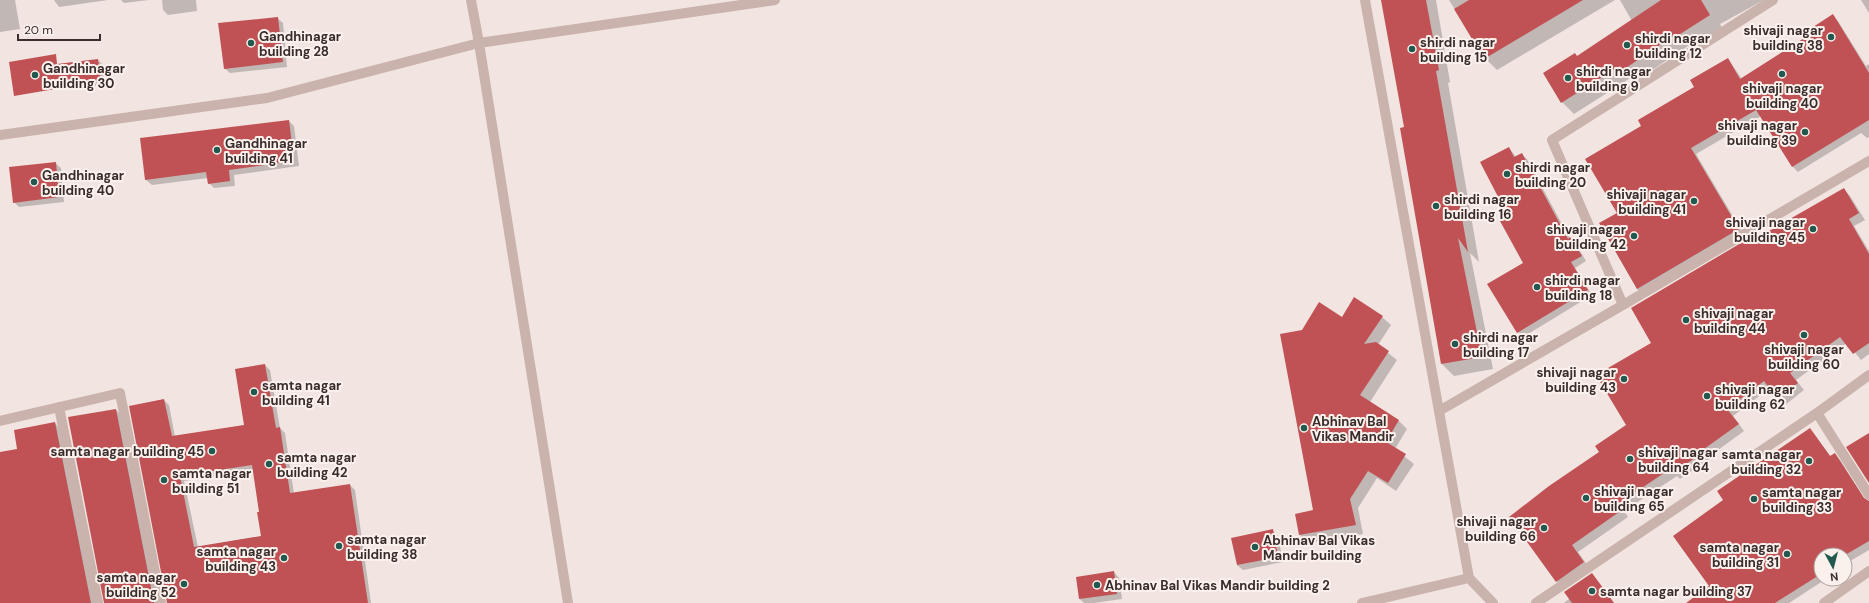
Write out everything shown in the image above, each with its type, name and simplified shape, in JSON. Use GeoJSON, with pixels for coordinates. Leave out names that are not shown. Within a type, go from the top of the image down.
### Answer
{"type":"FeatureCollection","features":[{"type":"Feature","properties":{"kind":"street"},"geometry":{"type":"LineString","coordinates":[[471,0],[568,603]]}},
{"type":"Feature","properties":{"kind":"street"},"geometry":{"type":"LineString","coordinates":[[0,135],[267,98],[479,43],[775,0]]}},
{"type":"Feature","properties":{"kind":"street"},"geometry":{"type":"LineString","coordinates":[[1365,0],[1469,578],[1493,603]]}},
{"type":"Feature","properties":{"kind":"street"},"geometry":{"type":"LineString","coordinates":[[1623,304],[1552,140],[1773,0]]}},
{"type":"Feature","properties":{"kind":"street"},"geometry":{"type":"LineString","coordinates":[[1439,411],[1869,161]]}},
{"type":"Feature","properties":{"kind":"street"},"geometry":{"type":"LineString","coordinates":[[1536,603],[1817,413],[1869,375]]}},
{"type":"Feature","properties":{"kind":"street"},"geometry":{"type":"LineString","coordinates":[[0,421],[120,393],[161,603]]}},
{"type":"Feature","properties":{"kind":"street"},"geometry":{"type":"LineString","coordinates":[[59,407],[98,603]]}},
{"type":"Feature","properties":{"kind":"street"},"geometry":{"type":"LineString","coordinates":[[1817,413],[1869,495]]}},
{"type":"Feature","properties":{"kind":"street"},"geometry":{"type":"LineString","coordinates":[[1824,603],[1869,571]]}},
{"type":"Feature","properties":{"kind":"street"},"geometry":{"type":"LineString","coordinates":[[1362,603],[1469,578]]}},
{"type":"Feature","properties":{"kind":"building"},"geometry":{"type":"Polygon","coordinates":[[[1381,0],[1426,0],[1439,70],[1436,71],[1468,252],[1458,238],[1482,357],[1441,364],[1400,128],[1404,127],[1381,0]]]}},
{"type":"Feature","properties":{"kind":"building"},"geometry":{"type":"Polygon","coordinates":[[[1469,0],[1583,0],[1484,59],[1454,9],[1469,0]]]}},
{"type":"Feature","properties":{"kind":"building"},"geometry":{"type":"Polygon","coordinates":[[[1661,0],[1701,0],[1710,15],[1677,36],[1676,34],[1623,70],[1620,66],[1561,103],[1543,73],[1575,53],[1577,56],[1661,0]]]}},
{"type":"Feature","properties":{"kind":"building"},"geometry":{"type":"Polygon","coordinates":[[[1833,14],[1869,73],[1869,120],[1792,167],[1756,110],[1691,148],[1739,229],[1637,289],[1599,223],[1617,213],[1585,159],[1641,126],[1638,120],[1694,87],[1690,80],[1728,58],[1740,79],[1812,33],[1810,29],[1833,14]]]}},
{"type":"Feature","properties":{"kind":"building","name":"Gandhinagar building 28"},"geometry":{"type":"Polygon","coordinates":[[[278,17],[283,62],[224,69],[218,23],[278,17]]]}},
{"type":"Feature","properties":{"kind":"building","name":"Gandhinagar building 30"},"geometry":{"type":"Polygon","coordinates":[[[56,54],[57,64],[98,59],[101,80],[60,85],[61,88],[14,96],[9,62],[56,54]]]}},
{"type":"Feature","properties":{"kind":"building","name":"Gandhinagar building 41"},"geometry":{"type":"Polygon","coordinates":[[[289,120],[294,161],[229,170],[230,181],[208,184],[206,172],[145,180],[140,138],[289,120]]]}},
{"type":"Feature","properties":{"kind":"building"},"geometry":{"type":"Polygon","coordinates":[[[1509,147],[1514,157],[1522,153],[1568,239],[1570,237],[1582,256],[1571,262],[1588,290],[1517,333],[1487,284],[1523,263],[1500,221],[1508,216],[1480,162],[1509,147]]]}},
{"type":"Feature","properties":{"kind":"building","name":"Gandhinagar building 40"},"geometry":{"type":"Polygon","coordinates":[[[56,162],[59,197],[13,203],[9,167],[56,162]]]}},
{"type":"Feature","properties":{"kind":"building"},"geometry":{"type":"Polygon","coordinates":[[[1844,188],[1859,213],[1849,219],[1869,254],[1869,343],[1853,354],[1840,337],[1790,373],[1798,383],[1777,399],[1764,381],[1727,409],[1739,424],[1704,449],[1705,451],[1673,473],[1670,469],[1618,504],[1622,510],[1572,545],[1584,562],[1556,582],[1509,517],[1549,486],[1599,452],[1595,446],[1626,425],[1596,375],[1651,343],[1631,308],[1746,240],[1748,243],[1844,188]]]}},
{"type":"Feature","properties":{"kind":"building"},"geometry":{"type":"Polygon","coordinates":[[[1354,297],[1383,316],[1364,344],[1376,342],[1389,351],[1360,395],[1399,420],[1386,442],[1406,454],[1388,483],[1368,471],[1350,499],[1356,525],[1299,535],[1295,514],[1313,510],[1280,334],[1302,330],[1319,302],[1342,317],[1354,297]]]}},
{"type":"Feature","properties":{"kind":"building"},"geometry":{"type":"Polygon","coordinates":[[[265,364],[276,428],[280,427],[290,493],[350,484],[368,603],[167,603],[129,406],[164,399],[172,436],[244,425],[235,369],[265,364]],[[252,465],[180,476],[194,547],[261,536],[257,512],[259,512],[252,465]]]}},
{"type":"Feature","properties":{"kind":"building"},"geometry":{"type":"Polygon","coordinates":[[[116,409],[154,603],[104,603],[68,417],[116,409]]]}},
{"type":"Feature","properties":{"kind":"building"},"geometry":{"type":"Polygon","coordinates":[[[55,422],[91,603],[0,603],[0,452],[17,449],[14,430],[55,422]]]}},
{"type":"Feature","properties":{"kind":"building"},"geometry":{"type":"Polygon","coordinates":[[[1810,428],[1830,456],[1835,453],[1864,498],[1869,501],[1869,541],[1853,550],[1853,547],[1813,547],[1813,579],[1775,603],[1686,603],[1709,586],[1673,536],[1723,500],[1717,491],[1810,428]]]}},
{"type":"Feature","properties":{"kind":"building"},"geometry":{"type":"Polygon","coordinates":[[[1869,433],[1869,483],[1846,447],[1869,433]]]}},
{"type":"Feature","properties":{"kind":"building","name":"Abhinav Bal Vikas Mandir building"},"geometry":{"type":"Polygon","coordinates":[[[1273,529],[1278,557],[1237,565],[1231,538],[1273,529]]]}},
{"type":"Feature","properties":{"kind":"building","name":"Abhinav Bal Vikas Mandir building 2"},"geometry":{"type":"Polygon","coordinates":[[[1114,571],[1117,594],[1079,599],[1076,577],[1114,571]]]}},
{"type":"Feature","properties":{"kind":"building","name":"samta nagar building 37"},"geometry":{"type":"Polygon","coordinates":[[[1592,573],[1614,603],[1572,603],[1564,592],[1592,573]]]}},
{"type":"Feature","properties":{"kind":"place","name":"shivaji nagar building 38"},"geometry":{"type":"Point","coordinates":[1831,37]}},
{"type":"Feature","properties":{"kind":"place","name":"Gandhinagar building 28"},"geometry":{"type":"Point","coordinates":[251,43]}},
{"type":"Feature","properties":{"kind":"place","name":"shirdi nagar building 12"},"geometry":{"type":"Point","coordinates":[1627,45]}},
{"type":"Feature","properties":{"kind":"place","name":"shirdi nagar building 15"},"geometry":{"type":"Point","coordinates":[1412,49]}},
{"type":"Feature","properties":{"kind":"place","name":"shivaji nagar building 40"},"geometry":{"type":"Point","coordinates":[1782,74]}},
{"type":"Feature","properties":{"kind":"place","name":"Gandhinagar building 30"},"geometry":{"type":"Point","coordinates":[35,75]}},
{"type":"Feature","properties":{"kind":"place","name":"shirdi nagar building 9"},"geometry":{"type":"Point","coordinates":[1568,78]}},
{"type":"Feature","properties":{"kind":"place","name":"shivaji nagar building 39"},"geometry":{"type":"Point","coordinates":[1805,132]}},
{"type":"Feature","properties":{"kind":"place","name":"Gandhinagar building 41"},"geometry":{"type":"Point","coordinates":[217,150]}},
{"type":"Feature","properties":{"kind":"place","name":"shirdi nagar building 20"},"geometry":{"type":"Point","coordinates":[1507,174]}},
{"type":"Feature","properties":{"kind":"place","name":"Gandhinagar building 40"},"geometry":{"type":"Point","coordinates":[34,182]}},
{"type":"Feature","properties":{"kind":"place","name":"shivaji nagar building 41"},"geometry":{"type":"Point","coordinates":[1694,201]}},
{"type":"Feature","properties":{"kind":"place","name":"shirdi nagar building 16"},"geometry":{"type":"Point","coordinates":[1436,206]}},
{"type":"Feature","properties":{"kind":"place","name":"shivaji nagar building 45"},"geometry":{"type":"Point","coordinates":[1813,229]}},
{"type":"Feature","properties":{"kind":"place","name":"shivaji nagar building 42"},"geometry":{"type":"Point","coordinates":[1634,236]}},
{"type":"Feature","properties":{"kind":"place","name":"shirdi nagar building 18"},"geometry":{"type":"Point","coordinates":[1537,287]}},
{"type":"Feature","properties":{"kind":"place","name":"shivaji nagar building 44"},"geometry":{"type":"Point","coordinates":[1686,320]}},
{"type":"Feature","properties":{"kind":"place","name":"shivaji nagar building 60"},"geometry":{"type":"Point","coordinates":[1804,335]}},
{"type":"Feature","properties":{"kind":"place","name":"shirdi nagar building 17"},"geometry":{"type":"Point","coordinates":[1455,344]}},
{"type":"Feature","properties":{"kind":"place","name":"shivaji nagar building 43"},"geometry":{"type":"Point","coordinates":[1624,379]}},
{"type":"Feature","properties":{"kind":"place","name":"samta nagar building 41"},"geometry":{"type":"Point","coordinates":[254,392]}},
{"type":"Feature","properties":{"kind":"place","name":"shivaji nagar building 62"},"geometry":{"type":"Point","coordinates":[1707,396]}},
{"type":"Feature","properties":{"kind":"place","name":"Abhinav Bal Vikas Mandir"},"geometry":{"type":"Point","coordinates":[1304,428]}},
{"type":"Feature","properties":{"kind":"place","name":"samta nagar building 45"},"geometry":{"type":"Point","coordinates":[212,451]}},
{"type":"Feature","properties":{"kind":"place","name":"shivaji nagar building 64"},"geometry":{"type":"Point","coordinates":[1630,459]}},
{"type":"Feature","properties":{"kind":"place","name":"samta nagar building 32"},"geometry":{"type":"Point","coordinates":[1809,461]}},
{"type":"Feature","properties":{"kind":"place","name":"samta nagar building 42"},"geometry":{"type":"Point","coordinates":[269,464]}},
{"type":"Feature","properties":{"kind":"place","name":"samta nagar building 51"},"geometry":{"type":"Point","coordinates":[164,480]}},
{"type":"Feature","properties":{"kind":"place","name":"shivaji nagar building 65"},"geometry":{"type":"Point","coordinates":[1586,498]}},
{"type":"Feature","properties":{"kind":"place","name":"samta nagar building 33"},"geometry":{"type":"Point","coordinates":[1754,499]}},
{"type":"Feature","properties":{"kind":"place","name":"shivaji nagar building 66"},"geometry":{"type":"Point","coordinates":[1544,528]}},
{"type":"Feature","properties":{"kind":"place","name":"samta nagar building 38"},"geometry":{"type":"Point","coordinates":[339,546]}},
{"type":"Feature","properties":{"kind":"place","name":"Abhinav Bal Vikas Mandir building"},"geometry":{"type":"Point","coordinates":[1255,547]}},
{"type":"Feature","properties":{"kind":"place","name":"samta nagar building 31"},"geometry":{"type":"Point","coordinates":[1787,554]}},
{"type":"Feature","properties":{"kind":"place","name":"samta nagar building 43"},"geometry":{"type":"Point","coordinates":[284,558]}},
{"type":"Feature","properties":{"kind":"place","name":"samta nagar building 52"},"geometry":{"type":"Point","coordinates":[184,584]}},
{"type":"Feature","properties":{"kind":"place","name":"Abhinav Bal Vikas Mandir building 2"},"geometry":{"type":"Point","coordinates":[1097,585]}},
{"type":"Feature","properties":{"kind":"place","name":"samta nagar building 37"},"geometry":{"type":"Point","coordinates":[1592,591]}}]}
